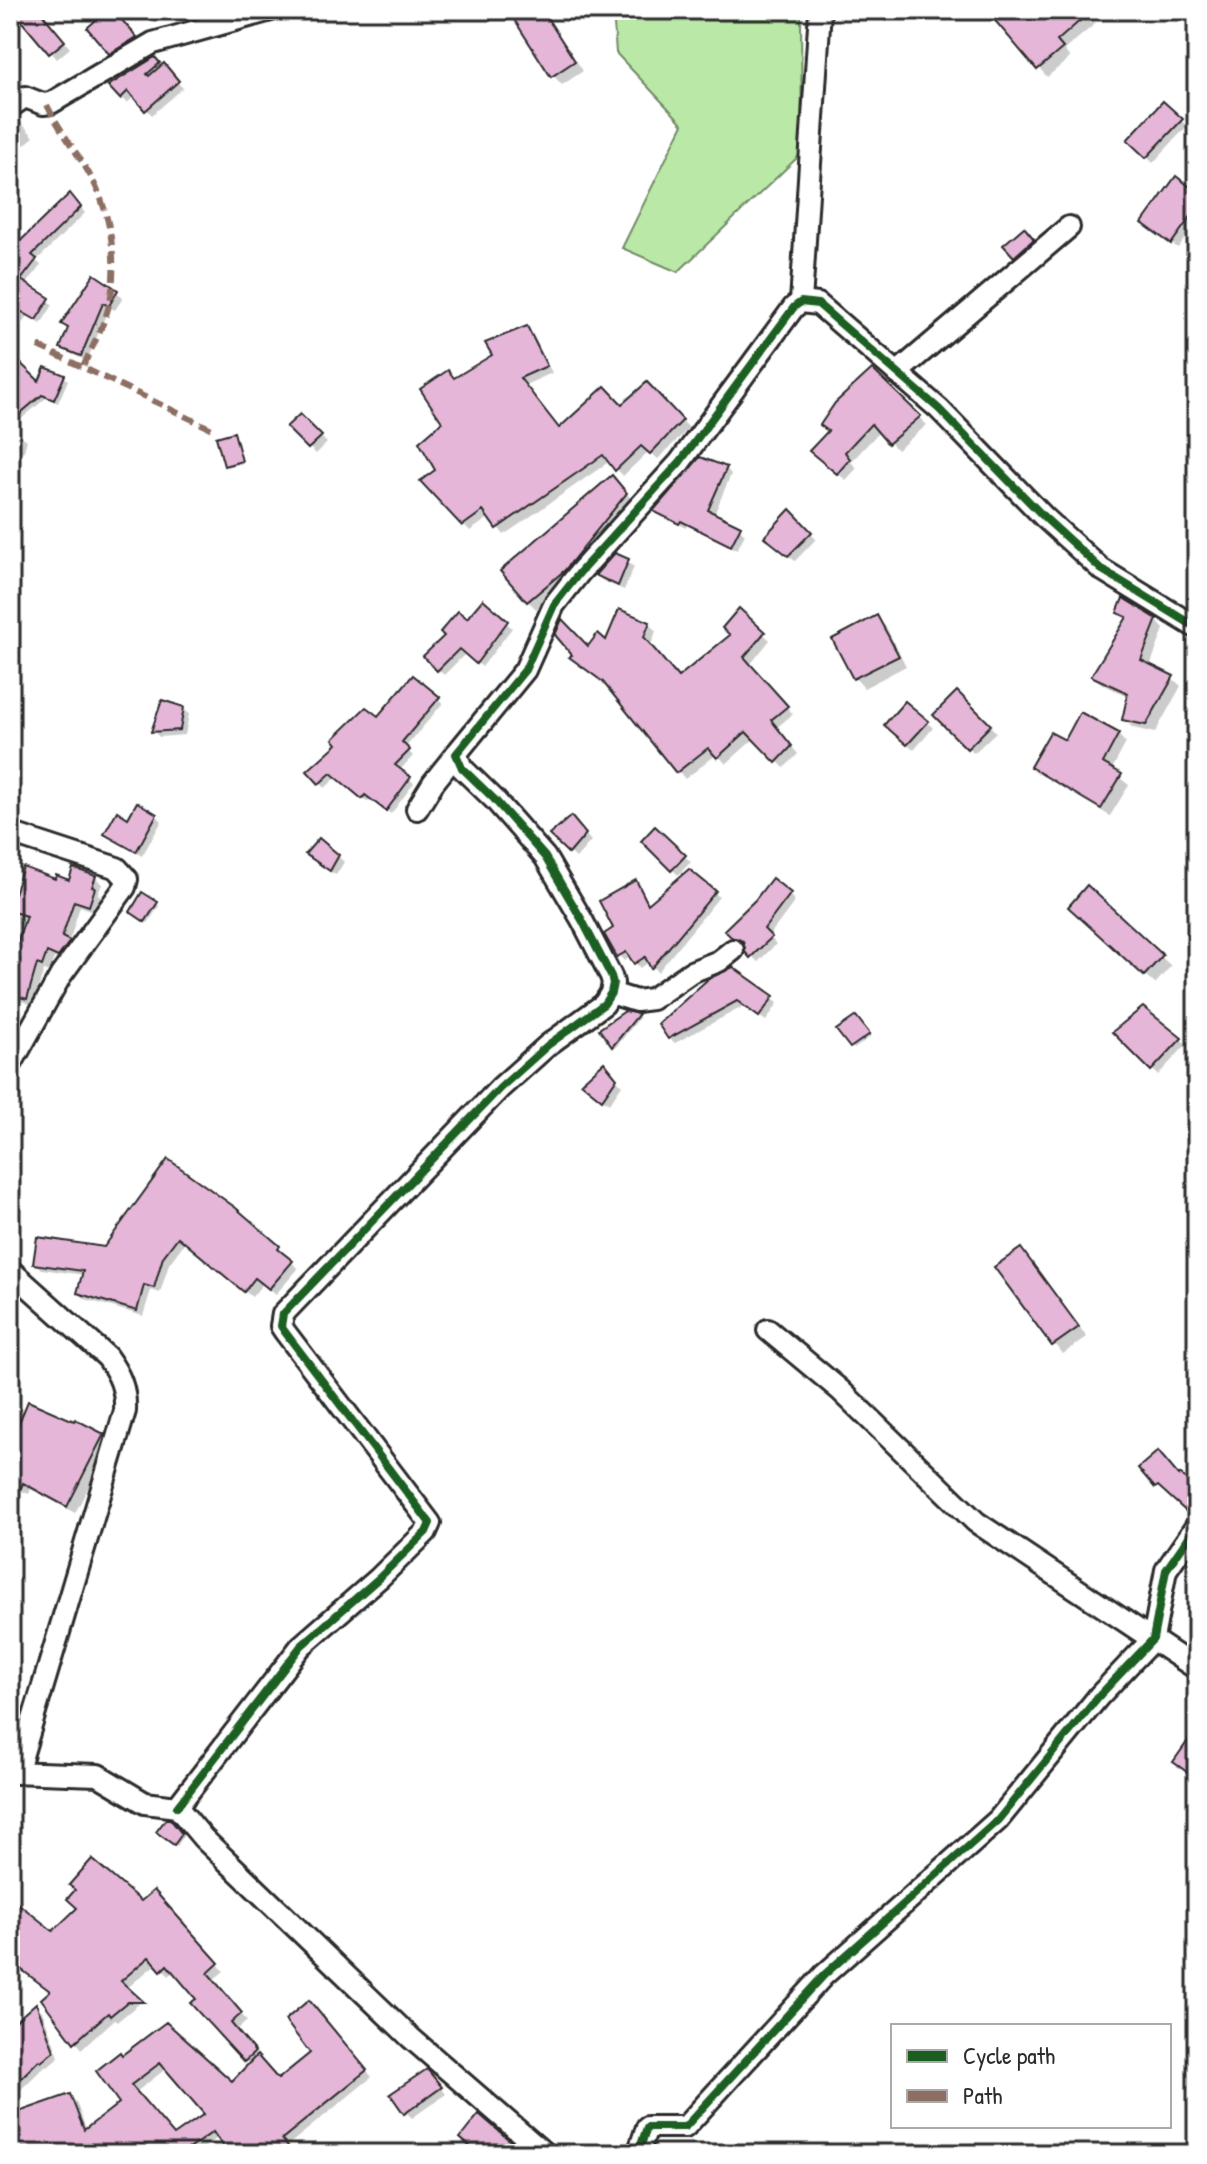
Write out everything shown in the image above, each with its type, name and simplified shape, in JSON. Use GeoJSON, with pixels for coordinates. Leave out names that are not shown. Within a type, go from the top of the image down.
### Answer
{"type":"FeatureCollection","features":[{"type":"Feature","properties":{"kind":"street"},"geometry":{"type":"LineString","coordinates":[[10,107],[25,97],[43,104],[51,103],[153,43],[271,10]]}},
{"type":"Feature","properties":{"kind":"street"},"geometry":{"type":"LineString","coordinates":[[801,302],[820,10]]}},
{"type":"Feature","properties":{"kind":"street"},"geometry":{"type":"LineString","coordinates":[[897,373],[1069,227]]}},
{"type":"Feature","properties":{"kind":"street"},"geometry":{"type":"LineString","coordinates":[[417,809],[433,783],[525,670],[554,605],[680,462],[794,307],[801,302],[818,304],[939,409],[1045,518],[1101,569],[1197,628]]}},
{"type":"Feature","properties":{"kind":"street"},"geometry":{"type":"LineString","coordinates":[[177,1807],[301,1646],[379,1578],[426,1532],[430,1523],[285,1332],[281,1326],[283,1314],[500,1088],[548,1045],[604,1004],[611,993],[611,976],[545,857],[462,768],[456,754]]}},
{"type":"Feature","properties":{"kind":"street"},"geometry":{"type":"LineString","coordinates":[[10,833],[117,868],[127,879],[125,887],[61,975],[10,1066]]}},
{"type":"Feature","properties":{"kind":"street"},"geometry":{"type":"LineString","coordinates":[[611,993],[636,1001],[652,999],[691,972],[719,961],[733,950]]}},
{"type":"Feature","properties":{"kind":"street"},"geometry":{"type":"LineString","coordinates":[[10,1270],[107,1357],[126,1392],[125,1411],[14,1772],[98,1775],[145,1803],[177,1807],[203,1838],[411,2038],[545,2154]]}},
{"type":"Feature","properties":{"kind":"street"},"geometry":{"type":"LineString","coordinates":[[768,1330],[840,1390],[976,1522],[1197,1669]]}},
{"type":"Feature","properties":{"kind":"street"},"geometry":{"type":"LineString","coordinates":[[638,2154],[647,2127],[685,2127],[824,1975],[998,1820],[1099,1696],[1153,1639],[1166,1570],[1197,1525]]}},
{"type":"Feature","properties":{"kind":"green space"},"geometry":{"type":"Polygon","coordinates":[[[613,10],[796,10],[801,17],[802,153],[678,272],[622,248],[683,124],[616,53],[613,10]]]}},
{"type":"Feature","properties":{"kind":"building"},"geometry":{"type":"Polygon","coordinates":[[[12,10],[39,10],[65,41],[49,54],[12,10]]]}},
{"type":"Feature","properties":{"kind":"building"},"geometry":{"type":"Polygon","coordinates":[[[107,10],[113,10],[137,37],[109,54],[87,28],[107,10]]]}},
{"type":"Feature","properties":{"kind":"building"},"geometry":{"type":"Polygon","coordinates":[[[508,10],[542,10],[575,61],[551,77],[508,10]]]}},
{"type":"Feature","properties":{"kind":"building"},"geometry":{"type":"Polygon","coordinates":[[[986,10],[1092,10],[1057,41],[1063,48],[1037,70],[986,10]]]}},
{"type":"Feature","properties":{"kind":"building"},"geometry":{"type":"Polygon","coordinates":[[[155,57],[160,63],[147,74],[149,76],[164,63],[179,81],[145,111],[128,91],[120,99],[108,86],[155,57]]]}},
{"type":"Feature","properties":{"kind":"building"},"geometry":{"type":"Polygon","coordinates":[[[1163,101],[1183,119],[1146,158],[1127,140],[1163,101]]]}},
{"type":"Feature","properties":{"kind":"building"},"geometry":{"type":"Polygon","coordinates":[[[1176,176],[1197,192],[1197,208],[1171,244],[1142,223],[1176,176]]]}},
{"type":"Feature","properties":{"kind":"building"},"geometry":{"type":"Polygon","coordinates":[[[70,193],[81,207],[32,255],[37,259],[21,280],[50,298],[36,320],[10,305],[10,251],[70,193]]]}},
{"type":"Feature","properties":{"kind":"building"},"geometry":{"type":"Polygon","coordinates":[[[1024,227],[1034,239],[1014,257],[1003,245],[1024,227]]]}},
{"type":"Feature","properties":{"kind":"building"},"geometry":{"type":"Polygon","coordinates":[[[94,274],[118,290],[109,306],[103,303],[81,356],[60,348],[68,328],[61,324],[94,274]]]}},
{"type":"Feature","properties":{"kind":"building"},"geometry":{"type":"Polygon","coordinates":[[[527,326],[547,366],[520,378],[559,428],[605,386],[622,404],[647,382],[683,420],[650,454],[641,446],[615,471],[603,455],[496,529],[483,511],[462,526],[420,481],[435,470],[419,442],[442,422],[420,389],[448,370],[454,378],[492,355],[485,343],[527,326]]]}},
{"type":"Feature","properties":{"kind":"building"},"geometry":{"type":"Polygon","coordinates":[[[10,353],[39,381],[45,367],[65,375],[54,400],[42,395],[10,422],[10,353]]]}},
{"type":"Feature","properties":{"kind":"building"},"geometry":{"type":"Polygon","coordinates":[[[872,369],[921,416],[888,444],[871,424],[845,452],[850,459],[837,474],[809,451],[828,431],[820,425],[835,403],[872,369]]]}},
{"type":"Feature","properties":{"kind":"building"},"geometry":{"type":"Polygon","coordinates":[[[300,414],[322,436],[308,449],[286,427],[300,414]]]}},
{"type":"Feature","properties":{"kind":"building"},"geometry":{"type":"Polygon","coordinates":[[[234,432],[242,461],[224,466],[216,437],[234,432]]]}},
{"type":"Feature","properties":{"kind":"building"},"geometry":{"type":"Polygon","coordinates":[[[700,457],[727,467],[708,510],[741,526],[731,546],[653,511],[700,457]]]}},
{"type":"Feature","properties":{"kind":"building"},"geometry":{"type":"Polygon","coordinates":[[[612,475],[627,493],[565,570],[527,602],[500,571],[612,475]]]}},
{"type":"Feature","properties":{"kind":"building"},"geometry":{"type":"Polygon","coordinates":[[[790,509],[812,532],[788,556],[764,537],[790,509]]]}},
{"type":"Feature","properties":{"kind":"building"},"geometry":{"type":"Polygon","coordinates":[[[615,553],[629,559],[618,586],[595,575],[615,553]]]}},
{"type":"Feature","properties":{"kind":"building"},"geometry":{"type":"Polygon","coordinates":[[[1123,598],[1157,619],[1141,660],[1174,676],[1146,725],[1122,720],[1128,693],[1091,676],[1127,617],[1117,613],[1123,598]]]}},
{"type":"Feature","properties":{"kind":"building"},"geometry":{"type":"Polygon","coordinates":[[[483,599],[508,621],[476,664],[459,649],[437,671],[423,656],[444,636],[440,632],[458,611],[467,618],[483,599]]]}},
{"type":"Feature","properties":{"kind":"building"},"geometry":{"type":"Polygon","coordinates":[[[739,608],[765,632],[744,657],[788,706],[771,720],[792,746],[776,763],[746,732],[717,758],[708,748],[676,773],[603,682],[569,657],[572,655],[555,635],[562,619],[588,646],[598,633],[606,640],[619,609],[650,622],[644,637],[678,677],[730,635],[722,628],[739,608]]]}},
{"type":"Feature","properties":{"kind":"building"},"geometry":{"type":"Polygon","coordinates":[[[877,615],[899,656],[853,679],[832,639],[877,615]]]}},
{"type":"Feature","properties":{"kind":"building"},"geometry":{"type":"Polygon","coordinates":[[[413,675],[440,697],[402,742],[410,750],[395,765],[411,777],[386,811],[365,795],[362,799],[331,773],[319,784],[307,771],[337,744],[333,739],[366,707],[378,716],[413,675]]]}},
{"type":"Feature","properties":{"kind":"building"},"geometry":{"type":"Polygon","coordinates":[[[957,691],[991,725],[967,749],[933,715],[957,691]]]}},
{"type":"Feature","properties":{"kind":"building"},"geometry":{"type":"Polygon","coordinates":[[[162,700],[184,707],[180,730],[151,732],[162,700]]]}},
{"type":"Feature","properties":{"kind":"building"},"geometry":{"type":"Polygon","coordinates":[[[905,701],[929,721],[907,745],[884,725],[905,701]]]}},
{"type":"Feature","properties":{"kind":"building"},"geometry":{"type":"Polygon","coordinates":[[[1080,712],[1119,733],[1103,763],[1122,774],[1101,809],[1030,767],[1050,732],[1065,740],[1080,712]]]}},
{"type":"Feature","properties":{"kind":"building"},"geometry":{"type":"Polygon","coordinates":[[[137,802],[157,814],[136,852],[104,834],[117,811],[128,818],[137,802]]]}},
{"type":"Feature","properties":{"kind":"building"},"geometry":{"type":"Polygon","coordinates":[[[571,816],[586,834],[569,854],[549,835],[571,816]]]}},
{"type":"Feature","properties":{"kind":"building"},"geometry":{"type":"Polygon","coordinates":[[[655,826],[686,855],[671,871],[641,841],[655,826]]]}},
{"type":"Feature","properties":{"kind":"building"},"geometry":{"type":"Polygon","coordinates":[[[319,838],[339,855],[330,871],[305,854],[319,838]]]}},
{"type":"Feature","properties":{"kind":"building"},"geometry":{"type":"Polygon","coordinates":[[[23,867],[55,879],[56,875],[69,880],[73,868],[96,876],[89,906],[74,901],[62,937],[70,941],[58,957],[47,952],[42,966],[37,964],[27,999],[10,994],[20,959],[13,956],[26,916],[10,911],[10,906],[23,867]]]}},
{"type":"Feature","properties":{"kind":"building"},"geometry":{"type":"Polygon","coordinates":[[[689,869],[716,891],[651,969],[645,957],[634,964],[626,952],[617,957],[604,934],[613,928],[599,901],[636,880],[648,904],[689,869]]]}},
{"type":"Feature","properties":{"kind":"building"},"geometry":{"type":"Polygon","coordinates":[[[772,878],[791,893],[764,929],[772,937],[750,958],[743,941],[731,937],[724,930],[755,900],[772,878]]]}},
{"type":"Feature","properties":{"kind":"building"},"geometry":{"type":"Polygon","coordinates":[[[1087,885],[1163,955],[1144,976],[1068,907],[1087,885]]]}},
{"type":"Feature","properties":{"kind":"building"},"geometry":{"type":"Polygon","coordinates":[[[142,892],[158,902],[145,922],[130,912],[142,892]]]}},
{"type":"Feature","properties":{"kind":"building"},"geometry":{"type":"Polygon","coordinates":[[[733,967],[774,996],[759,1017],[737,1001],[668,1039],[658,1024],[708,979],[733,967]]]}},
{"type":"Feature","properties":{"kind":"building"},"geometry":{"type":"Polygon","coordinates":[[[1143,1007],[1182,1038],[1151,1071],[1112,1032],[1143,1007]]]}},
{"type":"Feature","properties":{"kind":"building"},"geometry":{"type":"Polygon","coordinates":[[[625,1011],[639,1014],[612,1047],[599,1029],[625,1011]]]}},
{"type":"Feature","properties":{"kind":"building"},"geometry":{"type":"Polygon","coordinates":[[[856,1016],[870,1034],[850,1048],[836,1030],[856,1016]]]}},
{"type":"Feature","properties":{"kind":"building"},"geometry":{"type":"Polygon","coordinates":[[[604,1062],[617,1078],[602,1100],[581,1083],[604,1062]]]}},
{"type":"Feature","properties":{"kind":"building"},"geometry":{"type":"Polygon","coordinates":[[[168,1159],[236,1208],[293,1261],[269,1289],[255,1278],[244,1292],[178,1237],[163,1257],[154,1288],[144,1285],[137,1311],[77,1293],[83,1271],[33,1264],[37,1237],[104,1247],[168,1159]]]}},
{"type":"Feature","properties":{"kind":"building"},"geometry":{"type":"Polygon","coordinates":[[[1021,1248],[1079,1327],[1052,1346],[994,1267],[1021,1248]]]}},
{"type":"Feature","properties":{"kind":"building"},"geometry":{"type":"Polygon","coordinates":[[[28,1401],[104,1434],[67,1507],[23,1483],[10,1513],[10,1444],[28,1401]]]}},
{"type":"Feature","properties":{"kind":"building"},"geometry":{"type":"Polygon","coordinates":[[[1158,1451],[1179,1476],[1197,1489],[1197,1512],[1190,1515],[1158,1486],[1155,1488],[1138,1468],[1158,1451]]]}},
{"type":"Feature","properties":{"kind":"building"},"geometry":{"type":"Polygon","coordinates":[[[1197,1728],[1197,1779],[1173,1762],[1197,1728]]]}},
{"type":"Feature","properties":{"kind":"building"},"geometry":{"type":"Polygon","coordinates":[[[166,1819],[170,1819],[182,1834],[174,1845],[156,1832],[166,1819]]]}},
{"type":"Feature","properties":{"kind":"building"},"geometry":{"type":"Polygon","coordinates":[[[92,1859],[141,1901],[154,1890],[219,1963],[208,1973],[242,2013],[231,2023],[255,2052],[244,2062],[190,2003],[196,1999],[167,1965],[161,1971],[149,1957],[121,1981],[144,2002],[127,2002],[110,2016],[108,2013],[74,2043],[41,1999],[50,1991],[10,1961],[10,1946],[17,1936],[10,1930],[10,1897],[53,1931],[77,1908],[67,1899],[75,1890],[69,1885],[92,1859]]]}},
{"type":"Feature","properties":{"kind":"building"},"geometry":{"type":"Polygon","coordinates":[[[309,2000],[367,2070],[282,2139],[293,2154],[228,2154],[213,2132],[187,2150],[191,2154],[15,2154],[10,2148],[10,2115],[70,2094],[84,2130],[119,2103],[96,2071],[166,2022],[232,2081],[257,2055],[278,2079],[310,2053],[285,2020],[309,2000]],[[160,2063],[131,2085],[174,2135],[204,2114],[160,2063]]]}},
{"type":"Feature","properties":{"kind":"building"},"geometry":{"type":"Polygon","coordinates":[[[36,2003],[54,2051],[41,2062],[39,2060],[10,2089],[10,2026],[36,2003]]]}},
{"type":"Feature","properties":{"kind":"building"},"geometry":{"type":"Polygon","coordinates":[[[427,2069],[442,2087],[404,2114],[390,2094],[427,2069]]]}},
{"type":"Feature","properties":{"kind":"building"},"geometry":{"type":"Polygon","coordinates":[[[479,2114],[515,2145],[508,2154],[479,2154],[460,2138],[479,2114]]]}},
{"type":"Feature","properties":{"kind":"marked path"},"geometry":{"type":"LineString","coordinates":[[47,105],[99,193],[111,240],[113,274],[109,305],[83,367]]}},
{"type":"Feature","properties":{"kind":"marked path"},"geometry":{"type":"LineString","coordinates":[[38,346],[212,429]]}},
{"type":"Feature","properties":{"kind":"cycle path"},"geometry":{"type":"LineString","coordinates":[[177,1807],[301,1646],[379,1578],[426,1532],[430,1523],[285,1332],[281,1326],[283,1314],[500,1088],[548,1045],[604,1004],[611,993],[611,976],[545,857],[462,768],[456,754],[525,670],[554,605],[680,462],[794,307],[801,302],[818,304],[939,409],[1045,518],[1101,569],[1197,628]]}},
{"type":"Feature","properties":{"kind":"cycle path"},"geometry":{"type":"LineString","coordinates":[[638,2154],[647,2127],[685,2127],[824,1975],[998,1820],[1099,1696],[1153,1639],[1166,1570],[1197,1525]]}}]}
